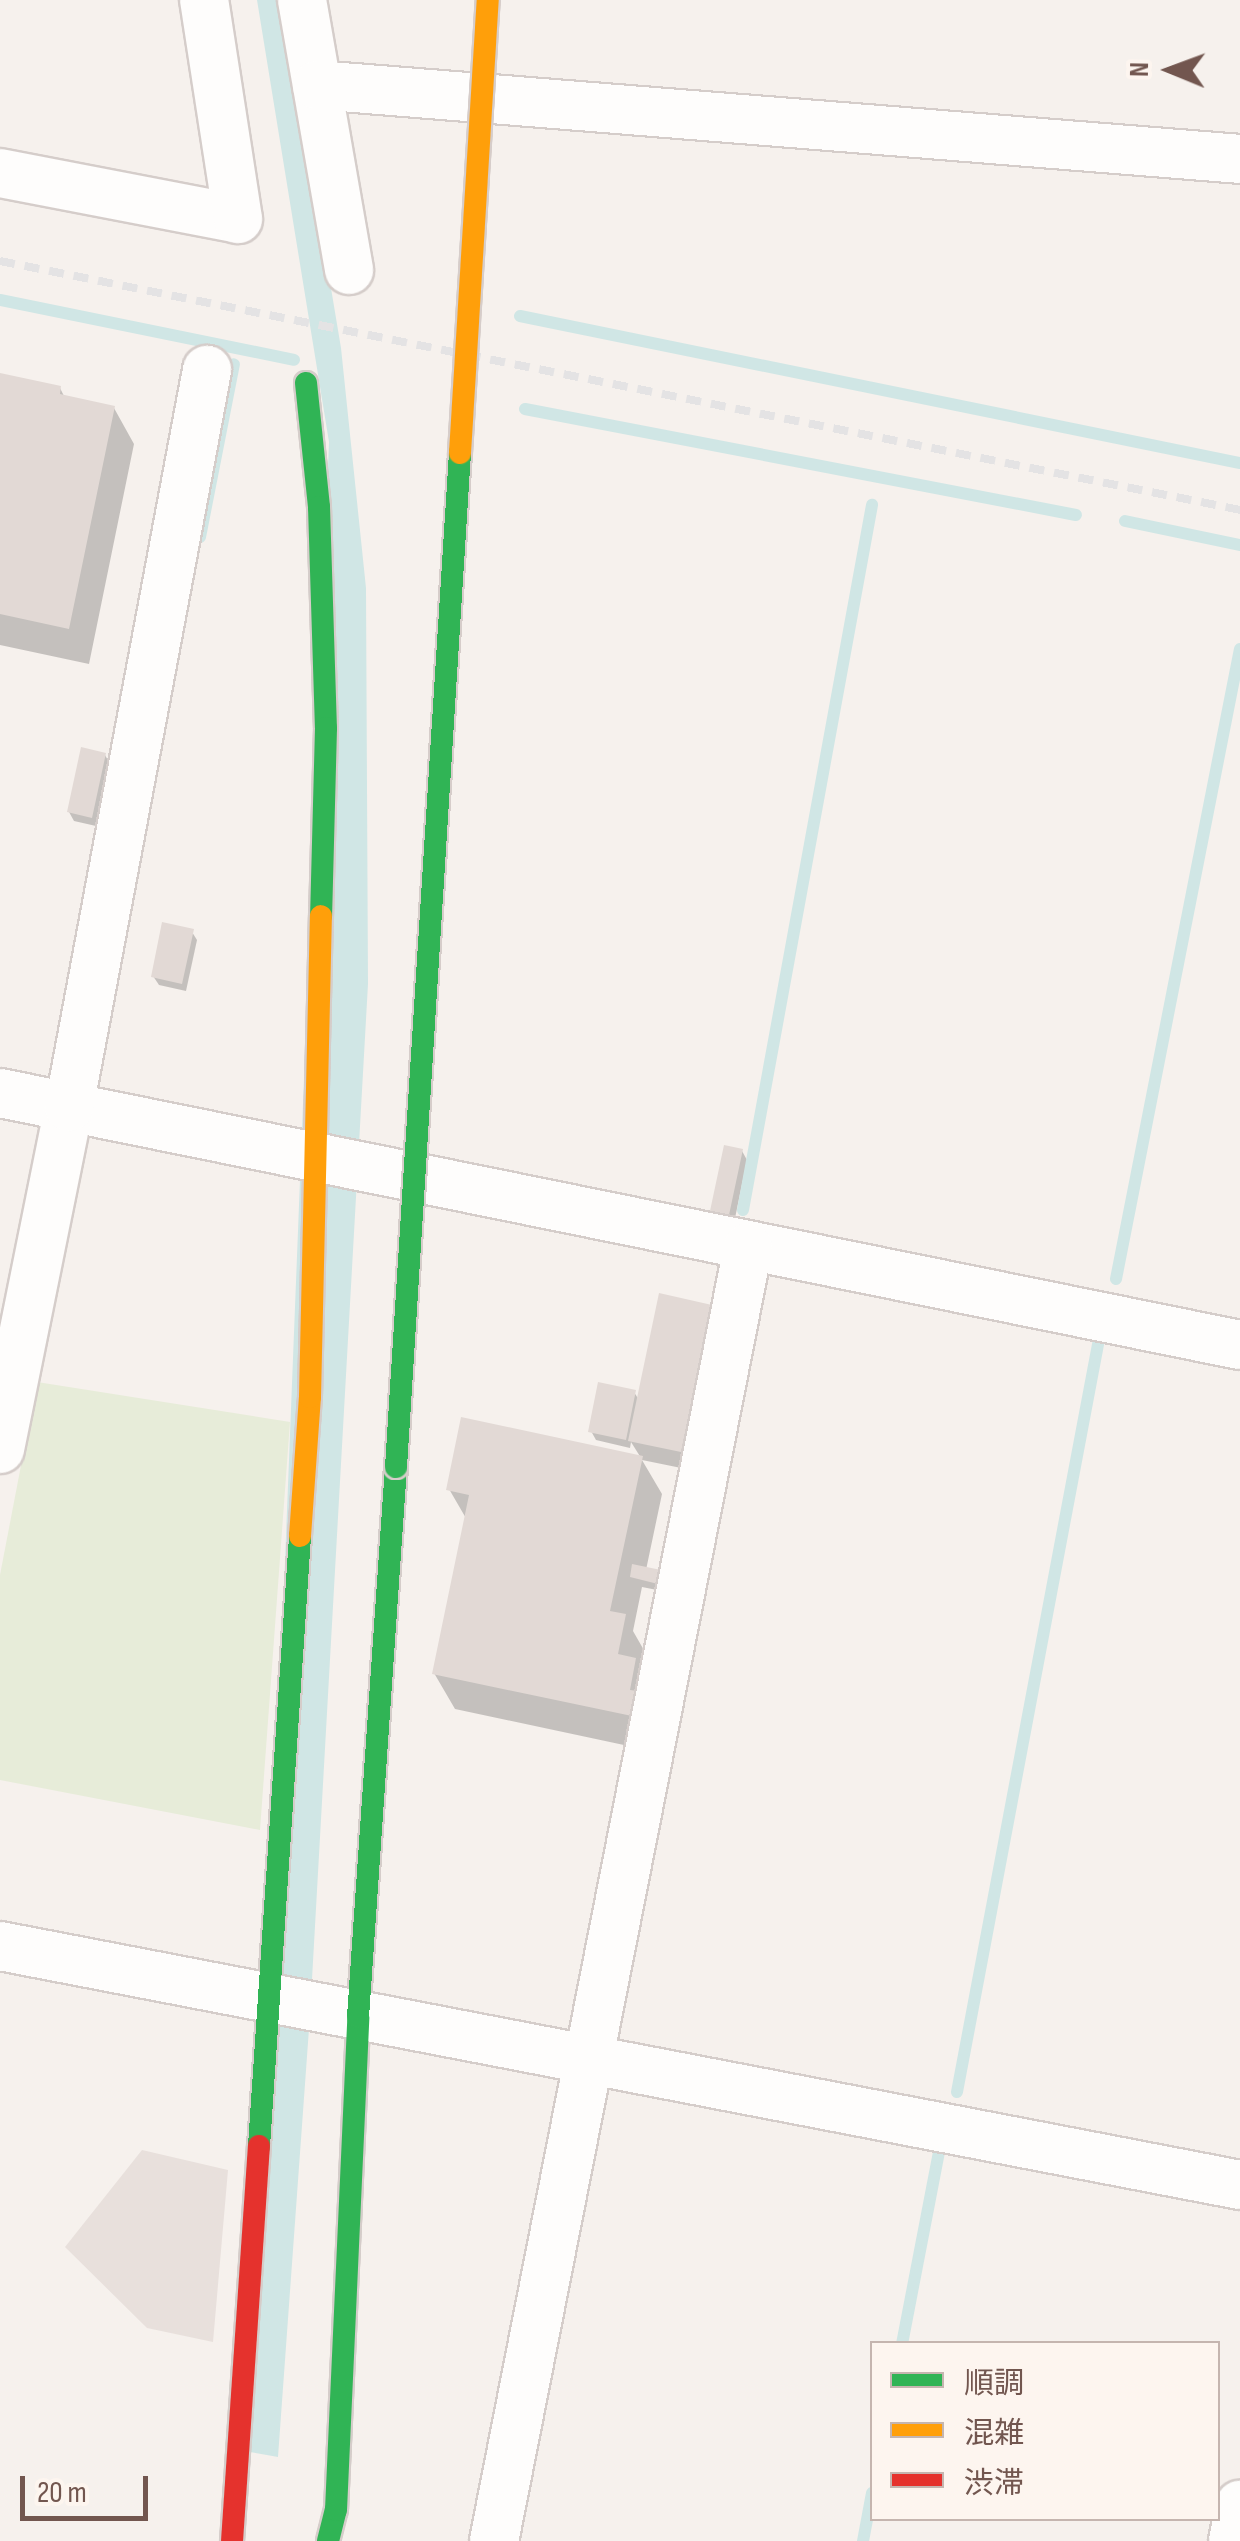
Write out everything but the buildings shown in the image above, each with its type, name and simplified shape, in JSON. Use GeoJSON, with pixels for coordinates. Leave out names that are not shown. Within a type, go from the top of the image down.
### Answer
{"type":"FeatureCollection","features":[{"type":"Feature","properties":{"kind":"street"},"geometry":{"type":"LineString","coordinates":[[0,172],[238,219],[204,0]]}},
{"type":"Feature","properties":{"kind":"street"},"geometry":{"type":"LineString","coordinates":[[302,0],[349,270]]}},
{"type":"Feature","properties":{"kind":"street"},"geometry":{"type":"LineString","coordinates":[[232,2541],[305,2008],[396,1467],[488,0]]}},
{"type":"Feature","properties":{"kind":"street"},"geometry":{"type":"LineString","coordinates":[[317,85],[1240,159]]}},
{"type":"Feature","properties":{"kind":"street"},"geometry":{"type":"LineString","coordinates":[[0,1449],[70,1107],[207,370]]}},
{"type":"Feature","properties":{"kind":"street"},"geometry":{"type":"LineString","coordinates":[[306,383],[319,507],[334,1161],[310,1397],[305,2008],[336,2510],[328,2541]]}},
{"type":"Feature","properties":{"kind":"street"},"geometry":{"type":"LineString","coordinates":[[0,1093],[1240,1345]]}},
{"type":"Feature","properties":{"kind":"street"},"geometry":{"type":"LineString","coordinates":[[494,2541],[748,1248]]}},
{"type":"Feature","properties":{"kind":"street"},"geometry":{"type":"LineString","coordinates":[[0,1946],[1240,2186]]}},
{"type":"Feature","properties":{"kind":"street"},"geometry":{"type":"LineString","coordinates":[[1233,2541],[1240,2505]]}},
{"type":"Feature","properties":{"kind":"shaded area"},"geometry":{"type":"Polygon","coordinates":[[[257,0],[283,0],[341,348],[366,588],[368,984],[310,2015],[278,2457],[250,2452],[329,442],[257,0]]]}},
{"type":"Feature","properties":{"kind":"shaded area"},"geometry":{"type":"Polygon","coordinates":[[[142,2150],[228,2170],[213,2342],[147,2328],[65,2247],[142,2150]]]}},
{"type":"Feature","properties":{"kind":"green space"},"geometry":{"type":"Polygon","coordinates":[[[37,1382],[290,1422],[260,1830],[0,1780],[0,1575],[37,1382]]]}},
{"type":"Feature","properties":{"kind":"waterway"},"geometry":{"type":"LineString","coordinates":[[0,300],[294,360]]}},
{"type":"Feature","properties":{"kind":"waterway"},"geometry":{"type":"LineString","coordinates":[[520,316],[1240,463]]}},
{"type":"Feature","properties":{"kind":"waterway"},"geometry":{"type":"LineString","coordinates":[[200,537],[234,364]]}},
{"type":"Feature","properties":{"kind":"waterway"},"geometry":{"type":"LineString","coordinates":[[525,409],[1076,515]]}},
{"type":"Feature","properties":{"kind":"waterway"},"geometry":{"type":"LineString","coordinates":[[743,1210],[872,505]]}},
{"type":"Feature","properties":{"kind":"waterway"},"geometry":{"type":"LineString","coordinates":[[1125,521],[1240,545]]}},
{"type":"Feature","properties":{"kind":"waterway"},"geometry":{"type":"LineString","coordinates":[[1116,1279],[1240,649]]}},
{"type":"Feature","properties":{"kind":"waterway"},"geometry":{"type":"LineString","coordinates":[[957,2092],[1099,1339]]}},
{"type":"Feature","properties":{"kind":"waterway"},"geometry":{"type":"LineString","coordinates":[[903,2341],[939,2151]]}},
{"type":"Feature","properties":{"kind":"waterway"},"geometry":{"type":"LineString","coordinates":[[863,2541],[870,2504]]}},
{"type":"Feature","properties":{"kind":"railway"},"geometry":{"type":"LineString","coordinates":[[0,261],[1240,510]]}},
{"type":"Feature","properties":{"kind":"traffic: fast"},"geometry":{"type":"LineString","coordinates":[[306,383],[319,507],[326,728],[321,916]]}},
{"type":"Feature","properties":{"kind":"traffic: fast"},"geometry":{"type":"LineString","coordinates":[[396,1467],[460,453]]}},
{"type":"Feature","properties":{"kind":"traffic: fast"},"geometry":{"type":"LineString","coordinates":[[328,2541],[336,2510],[358,2017],[396,1467]]}},
{"type":"Feature","properties":{"kind":"traffic: fast"},"geometry":{"type":"LineString","coordinates":[[259,2146],[300,1536]]}},
{"type":"Feature","properties":{"kind":"traffic: slow"},"geometry":{"type":"LineString","coordinates":[[460,453],[488,0]]}},
{"type":"Feature","properties":{"kind":"traffic: slow"},"geometry":{"type":"LineString","coordinates":[[300,1536],[310,1397],[321,916]]}},
{"type":"Feature","properties":{"kind":"traffic: jam"},"geometry":{"type":"LineString","coordinates":[[232,2541],[259,2146]]}}]}
